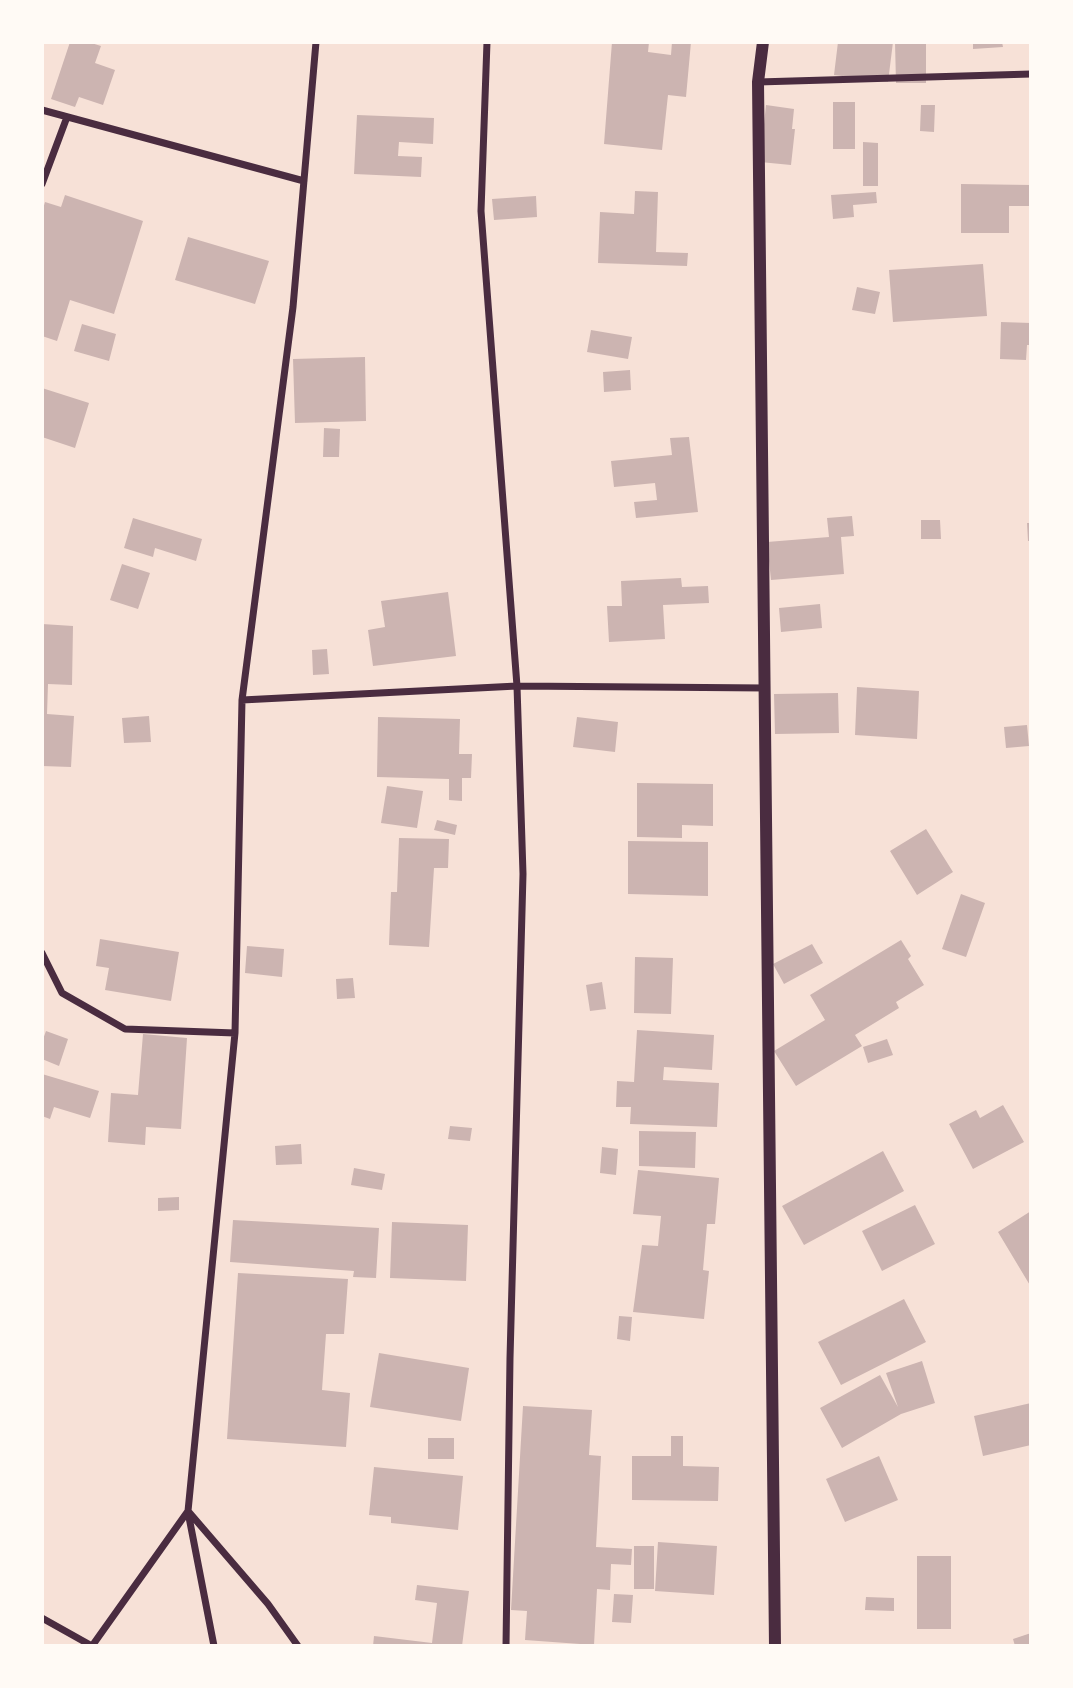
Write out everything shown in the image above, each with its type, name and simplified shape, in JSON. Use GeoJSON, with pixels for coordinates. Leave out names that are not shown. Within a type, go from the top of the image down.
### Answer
{"type":"FeatureCollection","features":[{"type":"Feature","properties":{"kind":"street"},"geometry":{"type":"LineString","coordinates":[[214,1646],[188,1511],[235,1033],[242,700],[293,307],[316,42]]}},
{"type":"Feature","properties":{"kind":"street"},"geometry":{"type":"LineString","coordinates":[[487,42],[481,211],[517,685],[523,874],[510,1358],[506,1646]]}},
{"type":"Feature","properties":{"kind":"street"},"geometry":{"type":"LineString","coordinates":[[763,42],[758,82],[767,688],[775,1646]]}},
{"type":"Feature","properties":{"kind":"street"},"geometry":{"type":"LineString","coordinates":[[758,82],[1031,74]]}},
{"type":"Feature","properties":{"kind":"street"},"geometry":{"type":"LineString","coordinates":[[42,110],[304,181]]}},
{"type":"Feature","properties":{"kind":"street"},"geometry":{"type":"LineString","coordinates":[[42,184],[67,117]]}},
{"type":"Feature","properties":{"kind":"street"},"geometry":{"type":"LineString","coordinates":[[242,700],[517,685],[767,688]]}},
{"type":"Feature","properties":{"kind":"street"},"geometry":{"type":"LineString","coordinates":[[42,953],[62,993],[125,1029],[235,1033]]}},
{"type":"Feature","properties":{"kind":"street"},"geometry":{"type":"LineString","coordinates":[[42,1618],[92,1646],[188,1511]]}},
{"type":"Feature","properties":{"kind":"street"},"geometry":{"type":"LineString","coordinates":[[188,1511],[268,1604],[298,1646]]}},
{"type":"Feature","properties":{"kind":"building"},"geometry":{"type":"Polygon","coordinates":[[[70,42],[88,42],[101,46],[95,63],[115,70],[103,105],[79,97],[75,107],[51,99],[70,42]]]}},
{"type":"Feature","properties":{"kind":"building"},"geometry":{"type":"Polygon","coordinates":[[[612,42],[649,42],[648,52],[671,55],[672,42],[691,42],[686,97],[668,95],[662,150],[604,144],[612,42]]]}},
{"type":"Feature","properties":{"kind":"building"},"geometry":{"type":"Polygon","coordinates":[[[838,42],[893,42],[888,82],[834,75],[838,42]]]}},
{"type":"Feature","properties":{"kind":"building"},"geometry":{"type":"Polygon","coordinates":[[[895,42],[926,42],[926,83],[896,83],[895,42]]]}},
{"type":"Feature","properties":{"kind":"building"},"geometry":{"type":"Polygon","coordinates":[[[973,42],[1002,42],[1003,47],[973,49],[973,42]]]}},
{"type":"Feature","properties":{"kind":"building"},"geometry":{"type":"Polygon","coordinates":[[[833,102],[855,102],[855,149],[833,149],[833,102]]]}},
{"type":"Feature","properties":{"kind":"building"},"geometry":{"type":"Polygon","coordinates":[[[766,105],[794,109],[791,165],[760,162],[766,105]]]}},
{"type":"Feature","properties":{"kind":"building"},"geometry":{"type":"Polygon","coordinates":[[[921,105],[935,105],[934,132],[920,131],[921,105]]]}},
{"type":"Feature","properties":{"kind":"building"},"geometry":{"type":"Polygon","coordinates":[[[357,115],[434,118],[433,144],[399,142],[398,156],[422,157],[421,177],[354,174],[357,115]]]}},
{"type":"Feature","properties":{"kind":"building"},"geometry":{"type":"Polygon","coordinates":[[[863,142],[878,143],[878,186],[863,186],[863,142]]]}},
{"type":"Feature","properties":{"kind":"building"},"geometry":{"type":"Polygon","coordinates":[[[961,184],[1031,185],[1031,206],[1009,206],[1009,233],[961,233],[961,184]]]}},
{"type":"Feature","properties":{"kind":"building"},"geometry":{"type":"Polygon","coordinates":[[[635,191],[658,192],[656,252],[688,253],[687,266],[598,263],[600,212],[634,214],[635,191]]]}},
{"type":"Feature","properties":{"kind":"building"},"geometry":{"type":"Polygon","coordinates":[[[876,192],[877,203],[853,205],[854,217],[833,219],[831,195],[876,192]]]}},
{"type":"Feature","properties":{"kind":"building"},"geometry":{"type":"Polygon","coordinates":[[[65,195],[143,221],[114,314],[70,300],[57,341],[42,336],[42,212],[45,202],[61,207],[65,195]]]}},
{"type":"Feature","properties":{"kind":"building"},"geometry":{"type":"Polygon","coordinates":[[[536,196],[537,217],[494,220],[492,199],[536,196]]]}},
{"type":"Feature","properties":{"kind":"building"},"geometry":{"type":"Polygon","coordinates":[[[188,237],[269,261],[255,304],[175,280],[188,237]]]}},
{"type":"Feature","properties":{"kind":"building"},"geometry":{"type":"Polygon","coordinates":[[[983,264],[987,316],[893,322],[889,270],[983,264]]]}},
{"type":"Feature","properties":{"kind":"building"},"geometry":{"type":"Polygon","coordinates":[[[857,287],[880,292],[875,314],[852,310],[857,287]]]}},
{"type":"Feature","properties":{"kind":"building"},"geometry":{"type":"Polygon","coordinates":[[[1001,322],[1031,323],[1031,345],[1027,345],[1026,360],[1000,359],[1001,322]]]}},
{"type":"Feature","properties":{"kind":"building"},"geometry":{"type":"Polygon","coordinates":[[[82,324],[116,334],[109,361],[74,351],[82,324]]]}},
{"type":"Feature","properties":{"kind":"building"},"geometry":{"type":"Polygon","coordinates":[[[591,330],[632,337],[628,359],[587,352],[591,330]]]}},
{"type":"Feature","properties":{"kind":"building"},"geometry":{"type":"Polygon","coordinates":[[[365,357],[366,421],[295,423],[293,359],[365,357]]]}},
{"type":"Feature","properties":{"kind":"building"},"geometry":{"type":"Polygon","coordinates":[[[630,370],[631,390],[604,392],[603,372],[630,370]]]}},
{"type":"Feature","properties":{"kind":"building"},"geometry":{"type":"Polygon","coordinates":[[[42,388],[89,403],[75,448],[42,437],[42,388]]]}},
{"type":"Feature","properties":{"kind":"building"},"geometry":{"type":"Polygon","coordinates":[[[324,428],[340,429],[339,457],[323,457],[324,428]]]}},
{"type":"Feature","properties":{"kind":"building"},"geometry":{"type":"Polygon","coordinates":[[[689,437],[698,512],[636,518],[634,502],[657,500],[655,483],[614,487],[611,461],[672,455],[670,438],[689,437]]]}},
{"type":"Feature","properties":{"kind":"building"},"geometry":{"type":"Polygon","coordinates":[[[852,516],[854,536],[841,537],[844,574],[771,580],[767,542],[829,537],[827,518],[852,516]]]}},
{"type":"Feature","properties":{"kind":"building"},"geometry":{"type":"Polygon","coordinates":[[[133,518],[202,539],[196,561],[155,548],[153,557],[124,548],[133,518]]]}},
{"type":"Feature","properties":{"kind":"building"},"geometry":{"type":"Polygon","coordinates":[[[921,520],[940,520],[941,539],[921,539],[921,520]]]}},
{"type":"Feature","properties":{"kind":"building"},"geometry":{"type":"Polygon","coordinates":[[[1027,523],[1031,523],[1031,541],[1028,541],[1027,523]]]}},
{"type":"Feature","properties":{"kind":"building"},"geometry":{"type":"Polygon","coordinates":[[[122,564],[150,573],[138,609],[110,600],[122,564]]]}},
{"type":"Feature","properties":{"kind":"building"},"geometry":{"type":"Polygon","coordinates":[[[681,578],[682,587],[708,586],[709,603],[663,605],[665,639],[609,642],[607,606],[622,606],[621,581],[681,578]]]}},
{"type":"Feature","properties":{"kind":"building"},"geometry":{"type":"Polygon","coordinates":[[[448,592],[456,656],[373,666],[368,630],[385,627],[381,601],[448,592]]]}},
{"type":"Feature","properties":{"kind":"building"},"geometry":{"type":"Polygon","coordinates":[[[820,604],[822,628],[781,632],[779,608],[820,604]]]}},
{"type":"Feature","properties":{"kind":"building"},"geometry":{"type":"Polygon","coordinates":[[[42,624],[73,626],[72,685],[48,684],[47,714],[74,716],[71,767],[42,766],[42,624]]]}},
{"type":"Feature","properties":{"kind":"building"},"geometry":{"type":"Polygon","coordinates":[[[327,649],[329,674],[313,675],[312,650],[327,649]]]}},
{"type":"Feature","properties":{"kind":"building"},"geometry":{"type":"Polygon","coordinates":[[[857,687],[919,691],[917,739],[855,735],[857,687]]]}},
{"type":"Feature","properties":{"kind":"building"},"geometry":{"type":"Polygon","coordinates":[[[838,693],[839,733],[775,734],[774,694],[838,693]]]}},
{"type":"Feature","properties":{"kind":"building"},"geometry":{"type":"Polygon","coordinates":[[[149,716],[151,742],[124,743],[122,718],[149,716]]]}},
{"type":"Feature","properties":{"kind":"building"},"geometry":{"type":"Polygon","coordinates":[[[378,717],[460,719],[459,754],[472,754],[471,778],[462,778],[462,801],[449,800],[449,779],[377,777],[378,717]]]}},
{"type":"Feature","properties":{"kind":"building"},"geometry":{"type":"Polygon","coordinates":[[[577,717],[618,722],[615,752],[573,747],[577,717]]]}},
{"type":"Feature","properties":{"kind":"building"},"geometry":{"type":"Polygon","coordinates":[[[1027,725],[1029,746],[1006,748],[1004,727],[1027,725]]]}},
{"type":"Feature","properties":{"kind":"building"},"geometry":{"type":"Polygon","coordinates":[[[637,783],[713,784],[713,826],[682,825],[682,838],[637,837],[637,783]]]}},
{"type":"Feature","properties":{"kind":"building"},"geometry":{"type":"Polygon","coordinates":[[[387,786],[423,791],[417,828],[381,823],[387,786]]]}},
{"type":"Feature","properties":{"kind":"building"},"geometry":{"type":"Polygon","coordinates":[[[437,820],[457,825],[455,835],[434,830],[437,820]]]}},
{"type":"Feature","properties":{"kind":"building"},"geometry":{"type":"Polygon","coordinates":[[[926,829],[953,872],[917,895],[890,851],[926,829]]]}},
{"type":"Feature","properties":{"kind":"building"},"geometry":{"type":"Polygon","coordinates":[[[399,838],[449,839],[448,868],[434,868],[429,947],[389,945],[391,892],[397,892],[399,838]]]}},
{"type":"Feature","properties":{"kind":"building"},"geometry":{"type":"Polygon","coordinates":[[[628,841],[708,842],[708,896],[628,894],[628,841]]]}},
{"type":"Feature","properties":{"kind":"building"},"geometry":{"type":"Polygon","coordinates":[[[961,894],[985,903],[966,957],[942,949],[961,894]]]}},
{"type":"Feature","properties":{"kind":"building"},"geometry":{"type":"Polygon","coordinates":[[[100,939],[179,952],[171,1001],[105,990],[109,968],[96,966],[100,939]]]}},
{"type":"Feature","properties":{"kind":"building"},"geometry":{"type":"Polygon","coordinates":[[[901,940],[911,956],[908,959],[924,985],[896,1002],[899,1008],[855,1035],[862,1046],[796,1086],[774,1051],[825,1020],[810,995],[901,940]]]}},
{"type":"Feature","properties":{"kind":"building"},"geometry":{"type":"Polygon","coordinates":[[[812,944],[823,963],[784,984],[773,964],[812,944]]]}},
{"type":"Feature","properties":{"kind":"building"},"geometry":{"type":"Polygon","coordinates":[[[247,946],[284,949],[282,977],[245,973],[247,946]]]}},
{"type":"Feature","properties":{"kind":"building"},"geometry":{"type":"Polygon","coordinates":[[[635,957],[673,958],[671,1014],[634,1013],[635,957]]]}},
{"type":"Feature","properties":{"kind":"building"},"geometry":{"type":"Polygon","coordinates":[[[353,978],[355,998],[337,999],[336,979],[353,978]]]}},
{"type":"Feature","properties":{"kind":"building"},"geometry":{"type":"Polygon","coordinates":[[[602,982],[606,1009],[590,1011],[586,985],[602,982]]]}},
{"type":"Feature","properties":{"kind":"building"},"geometry":{"type":"Polygon","coordinates":[[[637,1030],[714,1035],[712,1070],[664,1067],[663,1080],[719,1083],[717,1127],[630,1124],[631,1107],[616,1107],[617,1081],[634,1082],[637,1030]]]}},
{"type":"Feature","properties":{"kind":"building"},"geometry":{"type":"Polygon","coordinates":[[[46,1031],[68,1039],[59,1066],[42,1059],[42,1042],[46,1031]]]}},
{"type":"Feature","properties":{"kind":"building"},"geometry":{"type":"Polygon","coordinates":[[[143,1034],[187,1038],[181,1129],[146,1127],[145,1145],[108,1142],[111,1093],[138,1095],[143,1034]]]}},
{"type":"Feature","properties":{"kind":"building"},"geometry":{"type":"Polygon","coordinates":[[[887,1039],[893,1055],[868,1063],[863,1047],[887,1039]]]}},
{"type":"Feature","properties":{"kind":"building"},"geometry":{"type":"Polygon","coordinates":[[[42,1074],[99,1091],[90,1118],[54,1107],[50,1119],[42,1116],[42,1074]]]}},
{"type":"Feature","properties":{"kind":"building"},"geometry":{"type":"Polygon","coordinates":[[[1003,1105],[1024,1142],[973,1169],[949,1124],[976,1110],[980,1118],[1003,1105]]]}},
{"type":"Feature","properties":{"kind":"building"},"geometry":{"type":"Polygon","coordinates":[[[450,1126],[472,1128],[470,1141],[448,1139],[450,1126]]]}},
{"type":"Feature","properties":{"kind":"building"},"geometry":{"type":"Polygon","coordinates":[[[639,1131],[696,1132],[695,1168],[639,1166],[639,1131]]]}},
{"type":"Feature","properties":{"kind":"building"},"geometry":{"type":"Polygon","coordinates":[[[301,1144],[302,1164],[276,1165],[275,1146],[301,1144]]]}},
{"type":"Feature","properties":{"kind":"building"},"geometry":{"type":"Polygon","coordinates":[[[602,1147],[618,1149],[616,1175],[600,1173],[602,1147]]]}},
{"type":"Feature","properties":{"kind":"building"},"geometry":{"type":"Polygon","coordinates":[[[883,1151],[904,1191],[804,1245],[782,1206],[883,1151]]]}},
{"type":"Feature","properties":{"kind":"building"},"geometry":{"type":"Polygon","coordinates":[[[354,1168],[385,1174],[382,1190],[351,1185],[354,1168]]]}},
{"type":"Feature","properties":{"kind":"building"},"geometry":{"type":"Polygon","coordinates":[[[638,1170],[719,1178],[715,1224],[707,1224],[703,1270],[709,1271],[704,1319],[633,1312],[642,1245],[658,1246],[661,1216],[633,1214],[638,1170]]]}},
{"type":"Feature","properties":{"kind":"building"},"geometry":{"type":"Polygon","coordinates":[[[179,1197],[179,1210],[158,1211],[158,1198],[179,1197]]]}},
{"type":"Feature","properties":{"kind":"building"},"geometry":{"type":"Polygon","coordinates":[[[915,1205],[935,1244],[882,1271],[862,1231],[915,1205]]]}},
{"type":"Feature","properties":{"kind":"building"},"geometry":{"type":"Polygon","coordinates":[[[1031,1211],[1031,1287],[998,1232],[1031,1211]]]}},
{"type":"Feature","properties":{"kind":"building"},"geometry":{"type":"Polygon","coordinates":[[[233,1220],[379,1228],[376,1278],[353,1277],[354,1271],[230,1262],[233,1220]]]}},
{"type":"Feature","properties":{"kind":"building"},"geometry":{"type":"Polygon","coordinates":[[[392,1222],[468,1225],[466,1281],[390,1278],[392,1222]]]}},
{"type":"Feature","properties":{"kind":"building"},"geometry":{"type":"Polygon","coordinates":[[[238,1273],[348,1279],[344,1334],[326,1334],[322,1390],[350,1393],[346,1447],[227,1439],[238,1273]]]}},
{"type":"Feature","properties":{"kind":"building"},"geometry":{"type":"Polygon","coordinates":[[[904,1299],[926,1342],[841,1385],[818,1342],[904,1299]]]}},
{"type":"Feature","properties":{"kind":"building"},"geometry":{"type":"Polygon","coordinates":[[[619,1316],[632,1317],[630,1341],[617,1339],[619,1316]]]}},
{"type":"Feature","properties":{"kind":"building"},"geometry":{"type":"Polygon","coordinates":[[[379,1353],[469,1368],[461,1421],[370,1407],[379,1353]]]}},
{"type":"Feature","properties":{"kind":"building"},"geometry":{"type":"Polygon","coordinates":[[[922,1361],[935,1403],[901,1414],[842,1448],[820,1408],[880,1375],[898,1407],[886,1373],[922,1361]]]}},
{"type":"Feature","properties":{"kind":"building"},"geometry":{"type":"Polygon","coordinates":[[[1031,1403],[1031,1445],[983,1456],[974,1416],[1031,1403]]]}},
{"type":"Feature","properties":{"kind":"building"},"geometry":{"type":"Polygon","coordinates":[[[523,1406],[592,1410],[589,1455],[601,1456],[596,1547],[632,1549],[631,1565],[611,1564],[610,1590],[597,1589],[594,1645],[525,1640],[527,1611],[511,1610],[523,1406]]]}},
{"type":"Feature","properties":{"kind":"building"},"geometry":{"type":"Polygon","coordinates":[[[671,1436],[683,1436],[683,1466],[719,1467],[718,1501],[632,1500],[632,1456],[671,1456],[671,1436]]]}},
{"type":"Feature","properties":{"kind":"building"},"geometry":{"type":"Polygon","coordinates":[[[428,1438],[454,1438],[454,1459],[428,1459],[428,1438]]]}},
{"type":"Feature","properties":{"kind":"building"},"geometry":{"type":"Polygon","coordinates":[[[879,1456],[898,1500],[845,1522],[826,1479],[879,1456]]]}},
{"type":"Feature","properties":{"kind":"building"},"geometry":{"type":"Polygon","coordinates":[[[374,1467],[463,1476],[458,1530],[391,1523],[391,1517],[369,1515],[374,1467]]]}},
{"type":"Feature","properties":{"kind":"building"},"geometry":{"type":"Polygon","coordinates":[[[658,1542],[717,1546],[714,1595],[655,1591],[658,1542]]]}},
{"type":"Feature","properties":{"kind":"building"},"geometry":{"type":"Polygon","coordinates":[[[634,1546],[654,1546],[654,1589],[634,1589],[634,1546]]]}},
{"type":"Feature","properties":{"kind":"building"},"geometry":{"type":"Polygon","coordinates":[[[917,1556],[951,1556],[951,1629],[917,1629],[917,1556]]]}},
{"type":"Feature","properties":{"kind":"building"},"geometry":{"type":"Polygon","coordinates":[[[417,1585],[469,1591],[462,1646],[373,1646],[374,1636],[432,1643],[437,1603],[415,1600],[417,1585]]]}},
{"type":"Feature","properties":{"kind":"building"},"geometry":{"type":"Polygon","coordinates":[[[614,1594],[633,1595],[631,1623],[612,1622],[614,1594]]]}},
{"type":"Feature","properties":{"kind":"building"},"geometry":{"type":"Polygon","coordinates":[[[866,1597],[894,1598],[894,1611],[865,1610],[866,1597]]]}},
{"type":"Feature","properties":{"kind":"building"},"geometry":{"type":"Polygon","coordinates":[[[1031,1633],[1031,1646],[1015,1646],[1013,1639],[1031,1633]]]}}]}
